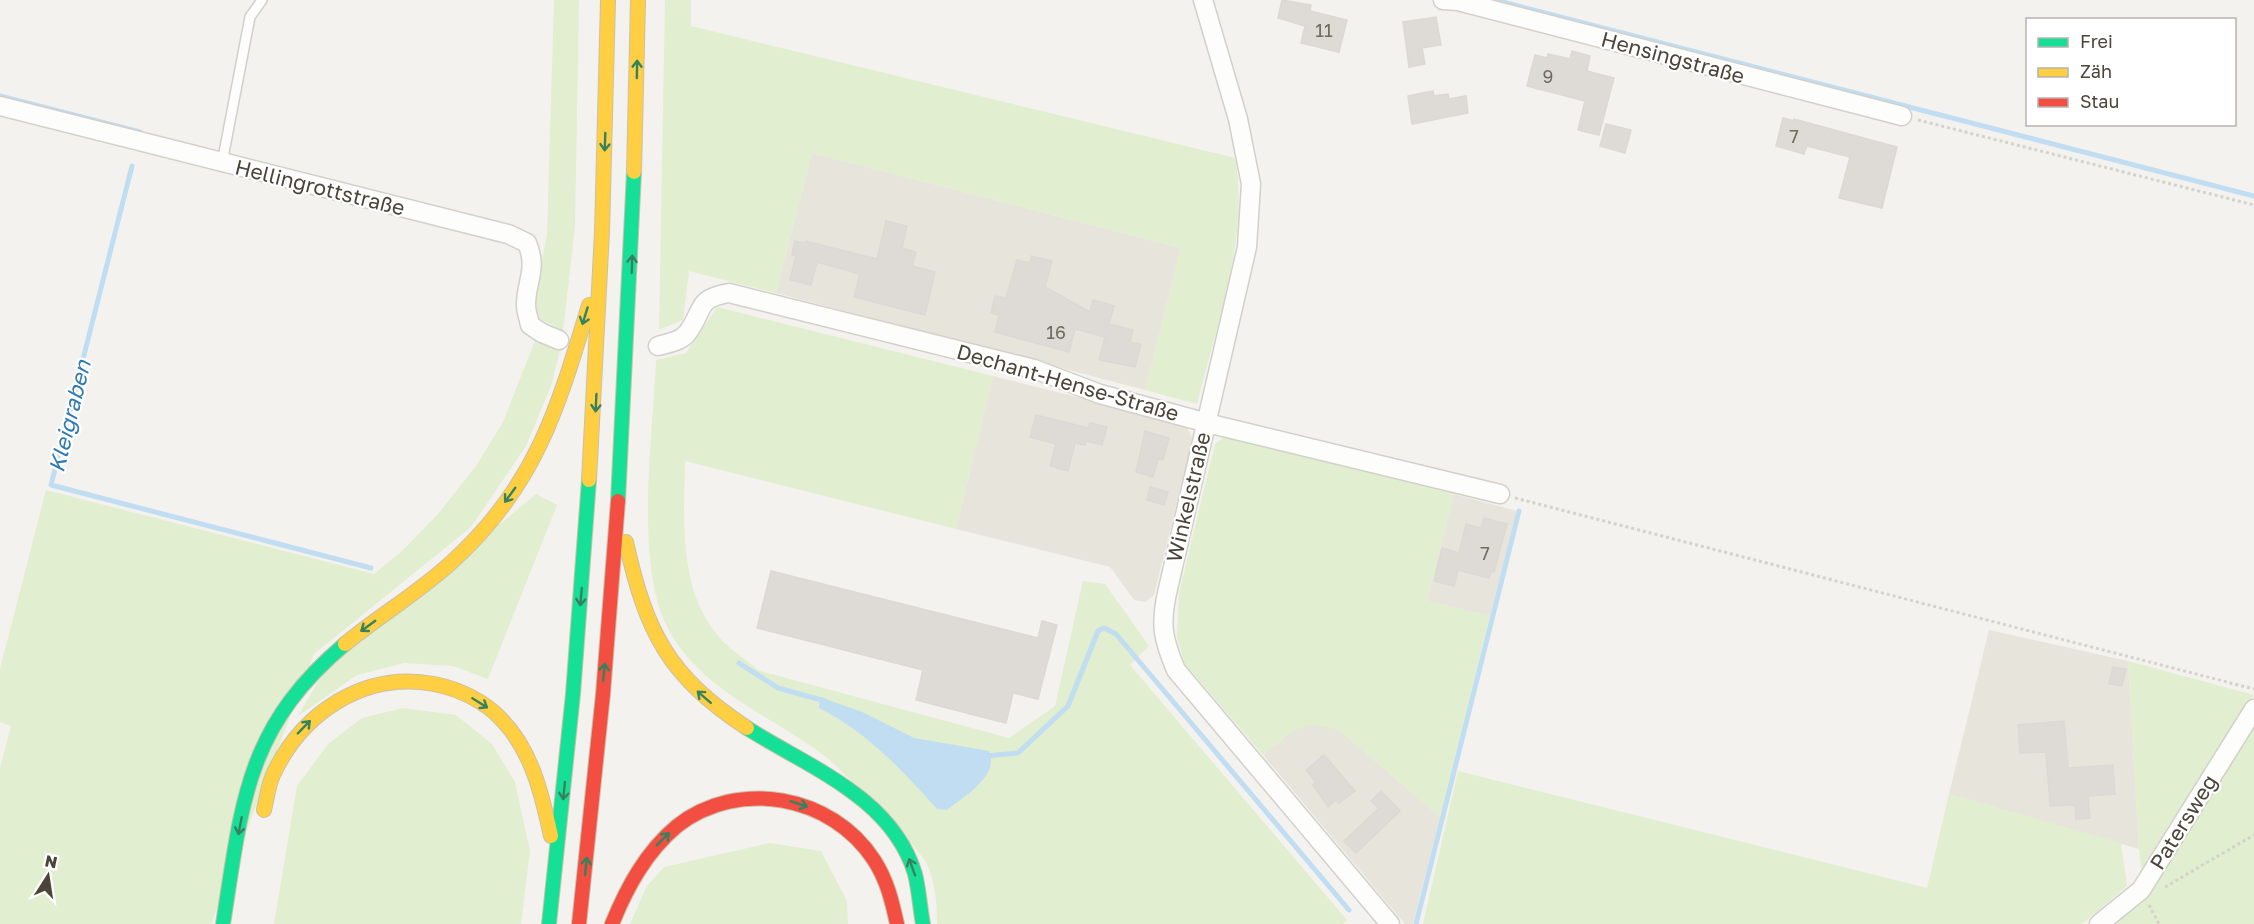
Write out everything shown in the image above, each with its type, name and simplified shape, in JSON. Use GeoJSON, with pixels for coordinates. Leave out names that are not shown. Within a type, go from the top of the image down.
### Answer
{"type":"FeatureCollection","features":[{"type":"Feature","properties":{"kind":"highway"},"geometry":{"type":"LineString","coordinates":[[549,924],[589,506],[602,260],[608,0]]}},
{"type":"Feature","properties":{"kind":"highway"},"geometry":{"type":"LineString","coordinates":[[579,924],[619,511],[632,249],[638,0]]}},
{"type":"Feature","properties":{"kind":"highway"},"geometry":{"type":"LineString","coordinates":[[223,924],[252,769],[274,722],[291,696],[321,664],[439,574],[481,534],[514,491],[539,450],[563,389],[602,260]]}},
{"type":"Feature","properties":{"kind":"highway"},"geometry":{"type":"LineString","coordinates":[[619,511],[640,602],[657,641],[670,661],[705,699],[727,715],[846,786],[879,814],[899,840],[914,869],[923,924]]}},
{"type":"Feature","properties":{"kind":"highway"},"geometry":{"type":"LineString","coordinates":[[261,821],[272,776],[296,735],[318,712],[344,694],[372,685],[398,680],[429,682],[459,691],[483,703],[508,726],[526,753],[538,781],[557,858]]}},
{"type":"Feature","properties":{"kind":"highway"},"geometry":{"type":"LineString","coordinates":[[612,924],[636,872],[653,849],[672,830],[694,815],[717,805],[741,799],[766,798],[792,801],[819,810],[843,824],[862,843],[878,865],[888,888],[897,924]]}},
{"type":"Feature","properties":{"kind":"street","name":"Winkelstraße"},"geometry":{"type":"LineString","coordinates":[[1203,0],[1239,119],[1251,184],[1247,247],[1162,616],[1164,640],[1176,670],[1390,924]]}},
{"type":"Feature","properties":{"kind":"street","name":"Hensingstraße"},"geometry":{"type":"LineString","coordinates":[[1443,0],[1458,1],[1902,116]]}},
{"type":"Feature","properties":{"kind":"street","name":"Hellingrottstraße"},"geometry":{"type":"LineString","coordinates":[[0,105],[508,234],[527,243],[533,268],[526,305],[530,325],[559,340]]}},
{"type":"Feature","properties":{"kind":"street","name":"Dechant-Hense-Straße"},"geometry":{"type":"LineString","coordinates":[[658,346],[678,341],[687,333],[702,303],[711,296],[729,293],[1034,369],[1100,394],[1205,422],[1500,494]]}},
{"type":"Feature","properties":{"kind":"street","name":"Patersweg"},"geometry":{"type":"LineString","coordinates":[[2099,924],[2141,890],[2254,709]]}},
{"type":"Feature","properties":{"kind":"lane"},"geometry":{"type":"LineString","coordinates":[[222,163],[250,16],[262,0]]}},
{"type":"Feature","properties":{"kind":"path"},"geometry":{"type":"LineString","coordinates":[[1902,116],[2254,205]]}},
{"type":"Feature","properties":{"kind":"path"},"geometry":{"type":"LineString","coordinates":[[1500,494],[2254,689]]}},
{"type":"Feature","properties":{"kind":"path"},"geometry":{"type":"LineString","coordinates":[[2155,893],[2254,835]]}},
{"type":"Feature","properties":{"kind":"shaded area"},"geometry":{"type":"Polygon","coordinates":[[[812,153],[1181,248],[1145,390],[776,293],[812,153]]]}},
{"type":"Feature","properties":{"kind":"shaded area"},"geometry":{"type":"Polygon","coordinates":[[[993,376],[1185,424],[1193,439],[1154,595],[1145,602],[1134,600],[1110,567],[956,529],[993,376]]]}},
{"type":"Feature","properties":{"kind":"shaded area"},"geometry":{"type":"Polygon","coordinates":[[[1454,494],[1517,511],[1490,616],[1427,601],[1454,494]]]}},
{"type":"Feature","properties":{"kind":"shaded area"},"geometry":{"type":"Polygon","coordinates":[[[1989,630],[2128,661],[2139,849],[1949,794],[1989,630]]]}},
{"type":"Feature","properties":{"kind":"shaded area"},"geometry":{"type":"Polygon","coordinates":[[[1319,724],[1339,730],[1440,817],[1413,924],[1405,924],[1263,755],[1298,726],[1319,724]]]}},
{"type":"Feature","properties":{"kind":"green space"},"geometry":{"type":"Polygon","coordinates":[[[554,0],[579,0],[575,227],[563,331],[540,319],[533,305],[547,235],[554,0]]]}},
{"type":"Feature","properties":{"kind":"green space"},"geometry":{"type":"Polygon","coordinates":[[[665,0],[691,0],[691,26],[1235,158],[1238,219],[1235,250],[1229,282],[1197,404],[1145,390],[1181,248],[812,153],[776,293],[689,271],[683,320],[659,330],[665,0]]]}},
{"type":"Feature","properties":{"kind":"green space"},"geometry":{"type":"Polygon","coordinates":[[[717,307],[993,376],[956,529],[685,461],[685,536],[692,585],[700,608],[713,629],[730,648],[760,671],[1009,738],[1055,706],[1083,581],[1105,584],[1149,646],[1130,665],[1347,920],[1343,924],[937,924],[932,877],[926,862],[910,842],[826,757],[710,679],[691,661],[674,639],[661,613],[654,586],[648,522],[656,360],[686,353],[717,307]]]}},
{"type":"Feature","properties":{"kind":"green space"},"geometry":{"type":"Polygon","coordinates":[[[535,341],[561,346],[551,386],[526,446],[471,527],[314,654],[211,924],[0,924],[0,768],[11,726],[0,722],[0,669],[46,490],[374,574],[403,550],[438,514],[476,466],[503,422],[535,341]]]}},
{"type":"Feature","properties":{"kind":"green space"},"geometry":{"type":"Polygon","coordinates":[[[1226,436],[1454,494],[1427,601],[1490,616],[1440,817],[1339,730],[1305,726],[1290,733],[1263,755],[1185,664],[1177,637],[1179,593],[1215,444],[1226,436]]]}},
{"type":"Feature","properties":{"kind":"green space"},"geometry":{"type":"Polygon","coordinates":[[[536,494],[557,505],[488,679],[453,666],[404,663],[357,675],[298,716],[324,671],[536,494]]]}},
{"type":"Feature","properties":{"kind":"green space"},"geometry":{"type":"Polygon","coordinates":[[[2128,661],[2254,695],[2142,876],[2139,849],[2128,661]]]}},
{"type":"Feature","properties":{"kind":"green space"},"geometry":{"type":"Polygon","coordinates":[[[403,708],[456,715],[492,744],[515,782],[530,851],[521,924],[274,924],[297,786],[328,744],[362,718],[403,708]]]}},
{"type":"Feature","properties":{"kind":"green space"},"geometry":{"type":"Polygon","coordinates":[[[2254,722],[2254,924],[2111,924],[2254,722]]]}},
{"type":"Feature","properties":{"kind":"green space"},"geometry":{"type":"Polygon","coordinates":[[[1458,771],[1927,888],[1949,794],[2121,843],[2127,886],[2082,924],[1423,924],[1458,771]]]}},
{"type":"Feature","properties":{"kind":"green space"},"geometry":{"type":"Polygon","coordinates":[[[770,843],[821,851],[847,901],[848,924],[630,924],[647,886],[664,867],[770,843]]]}},
{"type":"Feature","properties":{"kind":"water"},"geometry":{"type":"Polygon","coordinates":[[[820,697],[862,712],[914,738],[989,751],[991,760],[989,769],[978,785],[962,799],[947,810],[937,809],[897,766],[868,740],[819,708],[820,697]]]}},
{"type":"Feature","properties":{"kind":"building"},"geometry":{"type":"Polygon","coordinates":[[[1282,0],[1311,5],[1310,11],[1347,20],[1339,52],[1301,43],[1305,26],[1278,18],[1282,0]]]}},
{"type":"Feature","properties":{"kind":"building"},"geometry":{"type":"Polygon","coordinates":[[[1436,17],[1441,45],[1422,48],[1425,64],[1409,67],[1403,22],[1436,17]]]}},
{"type":"Feature","properties":{"kind":"building"},"geometry":{"type":"Polygon","coordinates":[[[1572,51],[1590,56],[1587,71],[1614,78],[1599,135],[1578,130],[1585,101],[1527,86],[1535,55],[1547,58],[1548,54],[1570,59],[1572,51]]]}},
{"type":"Feature","properties":{"kind":"building"},"geometry":{"type":"Polygon","coordinates":[[[1433,91],[1434,96],[1448,94],[1449,99],[1466,96],[1468,113],[1412,124],[1408,96],[1433,91]]]}},
{"type":"Feature","properties":{"kind":"building"},"geometry":{"type":"Polygon","coordinates":[[[1783,118],[1897,147],[1882,208],[1839,198],[1850,157],[1807,146],[1804,154],[1776,146],[1783,118]]]}},
{"type":"Feature","properties":{"kind":"building"},"geometry":{"type":"Polygon","coordinates":[[[1606,124],[1631,130],[1625,153],[1600,146],[1606,124]]]}},
{"type":"Feature","properties":{"kind":"building"},"geometry":{"type":"Polygon","coordinates":[[[886,221],[907,226],[902,248],[916,252],[912,266],[935,272],[925,315],[854,297],[860,274],[817,262],[811,285],[790,280],[796,256],[792,255],[795,241],[804,243],[806,241],[877,259],[886,221]]]}},
{"type":"Feature","properties":{"kind":"building"},"geometry":{"type":"Polygon","coordinates":[[[1031,256],[1052,261],[1045,287],[1090,312],[1093,300],[1114,306],[1109,324],[1133,330],[1130,342],[1141,344],[1135,367],[1099,360],[1105,337],[1075,329],[1069,352],[995,332],[999,315],[991,313],[995,296],[1006,298],[1017,260],[1030,263],[1031,256]]]}},
{"type":"Feature","properties":{"kind":"building"},"geometry":{"type":"Polygon","coordinates":[[[1036,415],[1088,428],[1090,423],[1107,427],[1102,445],[1086,441],[1085,445],[1075,443],[1068,471],[1050,466],[1056,444],[1030,437],[1036,415]]]}},
{"type":"Feature","properties":{"kind":"building"},"geometry":{"type":"Polygon","coordinates":[[[1145,431],[1169,438],[1163,460],[1158,459],[1153,477],[1136,472],[1145,431]]]}},
{"type":"Feature","properties":{"kind":"building"},"geometry":{"type":"Polygon","coordinates":[[[1150,487],[1168,492],[1164,505],[1147,500],[1150,487]]]}},
{"type":"Feature","properties":{"kind":"building"},"geometry":{"type":"Polygon","coordinates":[[[1484,518],[1507,524],[1494,572],[1491,571],[1489,578],[1458,570],[1454,586],[1434,581],[1442,548],[1459,553],[1466,524],[1481,528],[1484,518]]]}},
{"type":"Feature","properties":{"kind":"building"},"geometry":{"type":"Polygon","coordinates":[[[771,571],[1038,638],[1042,621],[1057,625],[1038,699],[1013,693],[1006,723],[990,719],[916,700],[923,670],[757,628],[771,571]]]}},
{"type":"Feature","properties":{"kind":"building"},"geometry":{"type":"Polygon","coordinates":[[[2113,667],[2126,669],[2122,686],[2109,684],[2113,667]]]}},
{"type":"Feature","properties":{"kind":"building"},"geometry":{"type":"Polygon","coordinates":[[[2064,721],[2068,768],[2113,765],[2115,794],[2088,796],[2090,818],[2076,819],[2075,805],[2050,806],[2046,752],[2020,753],[2018,725],[2064,721]]]}},
{"type":"Feature","properties":{"kind":"building"},"geometry":{"type":"Polygon","coordinates":[[[1324,755],[1355,791],[1339,803],[1336,800],[1328,807],[1313,785],[1316,782],[1306,770],[1324,755]]]}},
{"type":"Feature","properties":{"kind":"building"},"geometry":{"type":"Polygon","coordinates":[[[1381,791],[1400,811],[1356,853],[1344,841],[1379,808],[1371,801],[1381,791]]]}},
{"type":"Feature","properties":{"kind":"waterway"},"geometry":{"type":"LineString","coordinates":[[1495,0],[2254,196]]}},
{"type":"Feature","properties":{"kind":"waterway","name":"Kleigraben"},"geometry":{"type":"LineString","coordinates":[[0,96],[140,132]]}},
{"type":"Feature","properties":{"kind":"waterway","name":"Kleigraben"},"geometry":{"type":"LineString","coordinates":[[132,166],[51,485],[371,568]]}},
{"type":"Feature","properties":{"kind":"waterway"},"geometry":{"type":"LineString","coordinates":[[1416,924],[1519,511]]}},
{"type":"Feature","properties":{"kind":"waterway"},"geometry":{"type":"LineString","coordinates":[[986,756],[1018,753],[1068,706],[1098,631],[1104,628],[1116,634],[1349,910]]}},
{"type":"Feature","properties":{"kind":"waterway","name":"Kleigraben"},"geometry":{"type":"LineString","coordinates":[[739,663],[778,688],[825,701]]}},
{"type":"Feature","properties":{"kind":"traffic: fast"},"geometry":{"type":"LineString","coordinates":[[618,501],[634,172]]}},
{"type":"Feature","properties":{"kind":"traffic: fast"},"geometry":{"type":"LineString","coordinates":[[549,924],[573,694],[589,480]]}},
{"type":"Feature","properties":{"kind":"traffic: fast"},"geometry":{"type":"LineString","coordinates":[[223,924],[244,805],[254,770],[267,738],[286,706],[312,675],[345,644]]}},
{"type":"Feature","properties":{"kind":"traffic: fast"},"geometry":{"type":"LineString","coordinates":[[747,728],[845,787],[868,804],[888,824],[904,847],[915,874],[923,924]]}},
{"type":"Feature","properties":{"kind":"traffic: slow"},"geometry":{"type":"LineString","coordinates":[[589,480],[602,232],[608,0]]}},
{"type":"Feature","properties":{"kind":"traffic: slow"},"geometry":{"type":"LineString","coordinates":[[634,172],[638,0]]}},
{"type":"Feature","properties":{"kind":"traffic: slow"},"geometry":{"type":"LineString","coordinates":[[345,644],[441,572],[482,532],[505,503],[525,474],[541,443],[566,378],[589,305]]}},
{"type":"Feature","properties":{"kind":"traffic: slow"},"geometry":{"type":"LineString","coordinates":[[626,542],[642,602],[664,649],[679,670],[698,690],[747,728]]}},
{"type":"Feature","properties":{"kind":"traffic: slow"},"geometry":{"type":"LineString","coordinates":[[264,810],[271,779],[285,752],[318,715],[338,701],[360,690],[384,684],[408,682],[434,684],[453,689],[480,702],[495,713],[512,732],[521,745],[534,774],[551,836]]}},
{"type":"Feature","properties":{"kind":"traffic: jam"},"geometry":{"type":"LineString","coordinates":[[579,924],[603,694],[618,501]]}},
{"type":"Feature","properties":{"kind":"traffic: jam"},"geometry":{"type":"LineString","coordinates":[[612,924],[638,871],[656,847],[677,826],[701,811],[728,802],[755,799],[783,801],[809,808],[834,821],[856,838],[874,860],[886,883],[897,924]]}}]}
